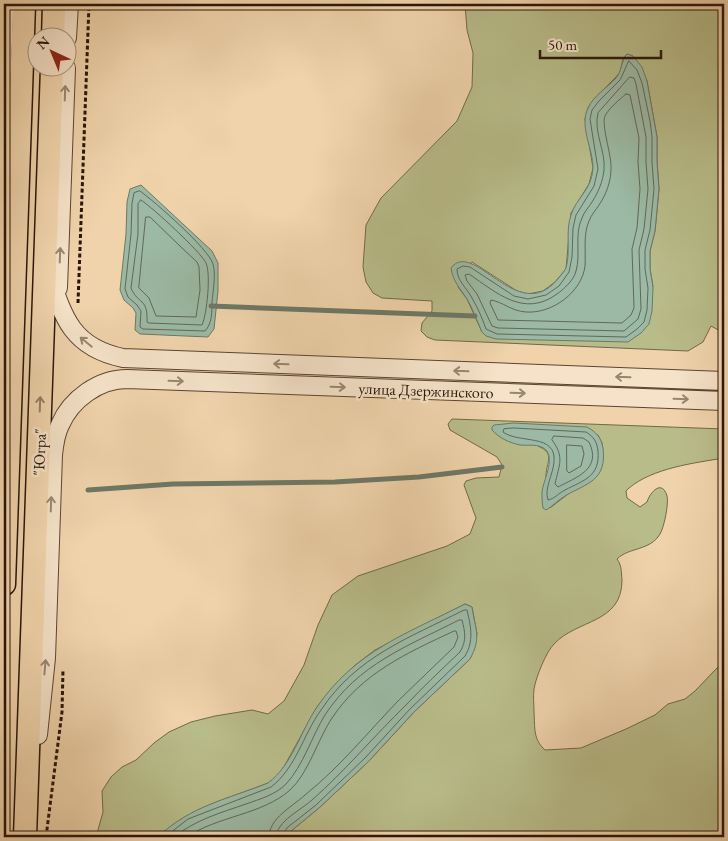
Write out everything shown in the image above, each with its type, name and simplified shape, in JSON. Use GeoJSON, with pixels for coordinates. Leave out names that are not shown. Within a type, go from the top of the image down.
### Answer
{"type":"FeatureCollection","features":[{"type":"Feature","properties":{"kind":"highway","name":"\"Югра\""},"geometry":{"type":"LineString","coordinates":[[4,584],[24,4]]}},
{"type":"Feature","properties":{"kind":"highway"},"geometry":{"type":"LineString","coordinates":[[53,28],[54,4]]}},
{"type":"Feature","properties":{"kind":"highway","name":"\"Югра\""},"geometry":{"type":"LineString","coordinates":[[26,837],[52,78]]}},
{"type":"Feature","properties":{"kind":"street"},"geometry":{"type":"LineString","coordinates":[[68,28],[69,4]]}},
{"type":"Feature","properties":{"kind":"street"},"geometry":{"type":"LineString","coordinates":[[59,304],[66,78]]}},
{"type":"Feature","properties":{"kind":"street","name":"улица Дзержинского"},"geometry":{"type":"LineString","coordinates":[[46,263],[59,304],[70,325],[90,345],[110,356],[724,381]]}},
{"type":"Feature","properties":{"kind":"street","name":"улица Дзержинского"},"geometry":{"type":"LineString","coordinates":[[60,424],[74,405],[93,389],[112,381],[127,379],[724,401]]}},
{"type":"Feature","properties":{"kind":"street"},"geometry":{"type":"LineString","coordinates":[[38,470],[60,424]]}},
{"type":"Feature","properties":{"kind":"street"},"geometry":{"type":"LineString","coordinates":[[26,837],[46,658],[53,456],[60,424]]}},
{"type":"Feature","properties":{"kind":"lane"},"geometry":{"type":"LineString","coordinates":[[9,152],[7,81],[10,4]]}},
{"type":"Feature","properties":{"kind":"lane"},"geometry":{"type":"LineString","coordinates":[[10,181],[15,288]]}},
{"type":"Feature","properties":{"kind":"path"},"geometry":{"type":"LineString","coordinates":[[78,301],[88,4]]}},
{"type":"Feature","properties":{"kind":"green space"},"geometry":{"type":"Polygon","coordinates":[[[465,4],[724,4],[724,333],[711,326],[703,342],[688,351],[435,340],[427,337],[421,331],[422,323],[432,311],[432,301],[382,298],[373,293],[366,282],[363,267],[366,225],[381,198],[457,121],[472,87],[473,53],[467,30],[465,4]],[[627,54],[623,59],[620,72],[588,108],[585,119],[593,168],[589,184],[571,213],[566,269],[555,282],[543,291],[528,294],[517,291],[472,262],[458,287],[467,299],[482,332],[653,287],[650,251],[655,231],[659,189],[657,137],[647,81],[633,56],[627,54]]]}},
{"type":"Feature","properties":{"kind":"green space"},"geometry":{"type":"Polygon","coordinates":[[[452,419],[724,429],[724,458],[687,464],[662,471],[639,481],[626,491],[627,498],[640,507],[647,502],[656,489],[662,488],[665,491],[667,504],[662,531],[651,543],[627,552],[617,559],[621,566],[622,580],[620,594],[615,605],[607,613],[564,636],[554,644],[548,653],[539,672],[534,689],[534,723],[538,742],[545,750],[581,748],[655,715],[668,704],[685,699],[717,668],[724,664],[724,837],[286,837],[368,762],[414,712],[470,659],[477,634],[472,607],[465,604],[375,650],[354,666],[317,707],[278,776],[268,783],[196,811],[183,818],[158,837],[96,837],[103,812],[102,791],[111,777],[122,767],[136,760],[169,732],[191,722],[215,716],[252,710],[268,714],[284,701],[304,665],[318,625],[332,595],[358,576],[447,546],[470,534],[476,518],[464,485],[466,481],[476,478],[499,477],[502,465],[497,457],[450,430],[448,424],[452,419]],[[598,435],[538,446],[547,452],[549,459],[546,471],[546,484],[550,508],[568,494],[603,453],[602,443],[598,435]]]}},
{"type":"Feature","properties":{"kind":"water"},"geometry":{"type":"Polygon","coordinates":[[[627,54],[633,56],[642,67],[647,81],[657,137],[659,189],[655,231],[650,251],[653,287],[652,311],[649,324],[641,333],[628,342],[496,339],[486,336],[482,332],[469,303],[455,281],[451,268],[460,262],[471,264],[512,289],[527,293],[542,291],[557,280],[566,268],[568,228],[573,209],[587,188],[592,176],[592,160],[585,123],[588,108],[594,99],[618,75],[627,54]]]}},
{"type":"Feature","properties":{"kind":"water"},"geometry":{"type":"Polygon","coordinates":[[[141,185],[212,251],[218,263],[218,291],[214,329],[208,337],[140,334],[135,330],[136,313],[124,300],[120,290],[126,234],[127,202],[130,189],[141,185]]]}},
{"type":"Feature","properties":{"kind":"water"},"geometry":{"type":"Polygon","coordinates":[[[514,423],[587,427],[595,433],[602,444],[603,459],[599,474],[594,480],[562,498],[546,510],[543,508],[542,492],[549,465],[546,450],[537,446],[512,443],[501,438],[492,430],[494,425],[514,423]]]}},
{"type":"Feature","properties":{"kind":"water"},"geometry":{"type":"Polygon","coordinates":[[[465,604],[472,607],[477,633],[476,645],[470,659],[414,712],[368,762],[286,837],[158,837],[170,826],[210,804],[268,783],[284,767],[317,707],[348,671],[384,645],[465,604]]]}},
{"type":"Feature","properties":{"kind":"waterway"},"geometry":{"type":"LineString","coordinates":[[211,306],[475,316]]}},
{"type":"Feature","properties":{"kind":"waterway"},"geometry":{"type":"LineString","coordinates":[[88,490],[173,484],[335,482],[419,477],[502,467]]}}]}
